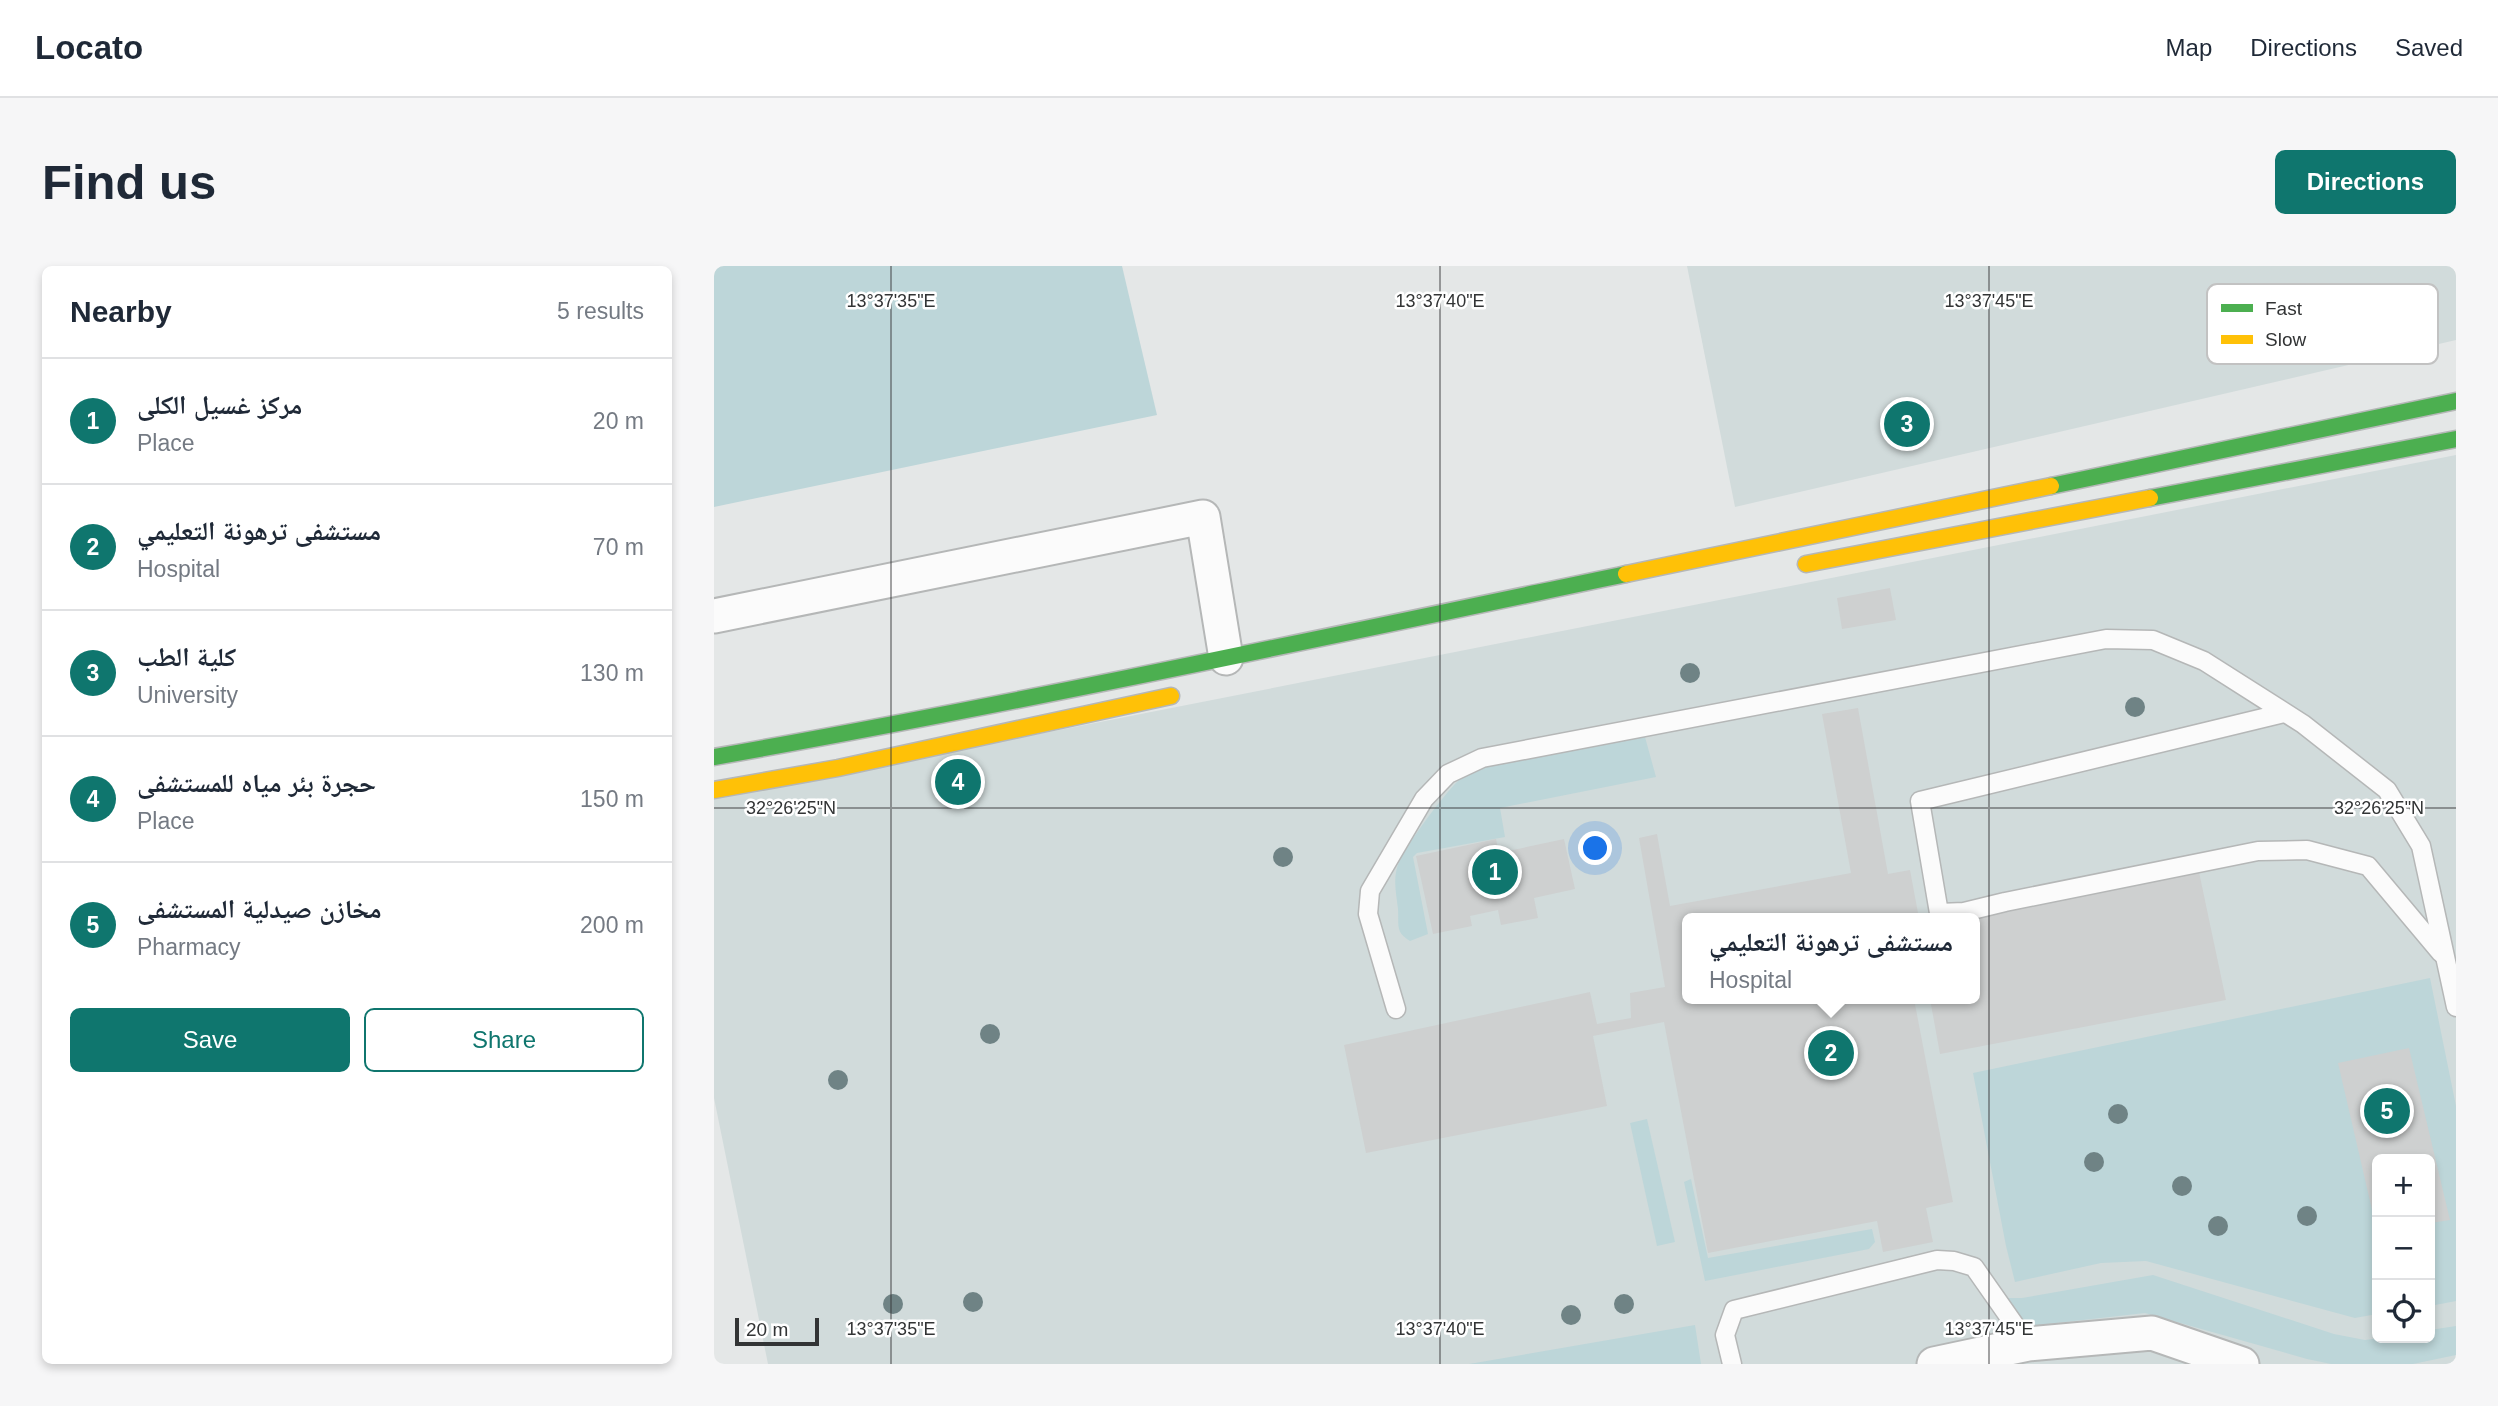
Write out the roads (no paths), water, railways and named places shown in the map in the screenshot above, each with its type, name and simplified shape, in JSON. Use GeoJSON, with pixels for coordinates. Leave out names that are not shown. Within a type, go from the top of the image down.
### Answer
{"type":"FeatureCollection","features":[{"type":"Feature","properties":{"kind":"street"},"geometry":{"type":"LineString","coordinates":[[714,790],[836,752],[1226,658],[2456,401]]}},
{"type":"Feature","properties":{"kind":"street"},"geometry":{"type":"LineString","coordinates":[[1788,567],[2456,439]]}},
{"type":"Feature","properties":{"kind":"street"},"geometry":{"type":"LineString","coordinates":[[714,616],[1203,517],[1226,658]]}},
{"type":"Feature","properties":{"kind":"street"},"geometry":{"type":"LineString","coordinates":[[714,757],[836,752],[1191,691]]}},
{"type":"Feature","properties":{"kind":"street"},"geometry":{"type":"LineString","coordinates":[[1934,1364],[2028,1344],[2152,1333],[2242,1364]]}},
{"type":"Feature","properties":{"kind":"lane"},"geometry":{"type":"LineString","coordinates":[[1396,1009],[1368,914],[1370,891],[1424,799],[1448,774],[1482,758],[2106,639],[2153,640],[2204,661],[2284,713],[2387,789],[2421,846],[2456,1007]]}},
{"type":"Feature","properties":{"kind":"lane"},"geometry":{"type":"LineString","coordinates":[[1939,913],[1920,801],[2284,713]]}},
{"type":"Feature","properties":{"kind":"lane"},"geometry":{"type":"LineString","coordinates":[[1952,913],[2258,851],[2307,850],[2368,866],[2443,955]]}},
{"type":"Feature","properties":{"kind":"lane"},"geometry":{"type":"LineString","coordinates":[[1732,1364],[1725,1335],[1734,1310],[1937,1260],[1954,1261],[1974,1267],[2028,1344]]}},
{"type":"Feature","properties":{"kind":"place","name":"كلية الطب"},"geometry":{"type":"Point","coordinates":[1907,424]}},
{"type":"Feature","properties":{"kind":"place","name":"حجرة بئر مياه للمستشفى"},"geometry":{"type":"Point","coordinates":[958,782]}},
{"type":"Feature","properties":{"kind":"place","name":"مركز غسيل الكلى"},"geometry":{"type":"Point","coordinates":[1495,872]}},
{"type":"Feature","properties":{"kind":"place","name":"مستشفى ترهونة التعليمي"},"geometry":{"type":"Point","coordinates":[1831,1053]}},
{"type":"Feature","properties":{"kind":"place","name":"مخازن صيدلية المستشفى"},"geometry":{"type":"Point","coordinates":[2387,1111]}}]}
